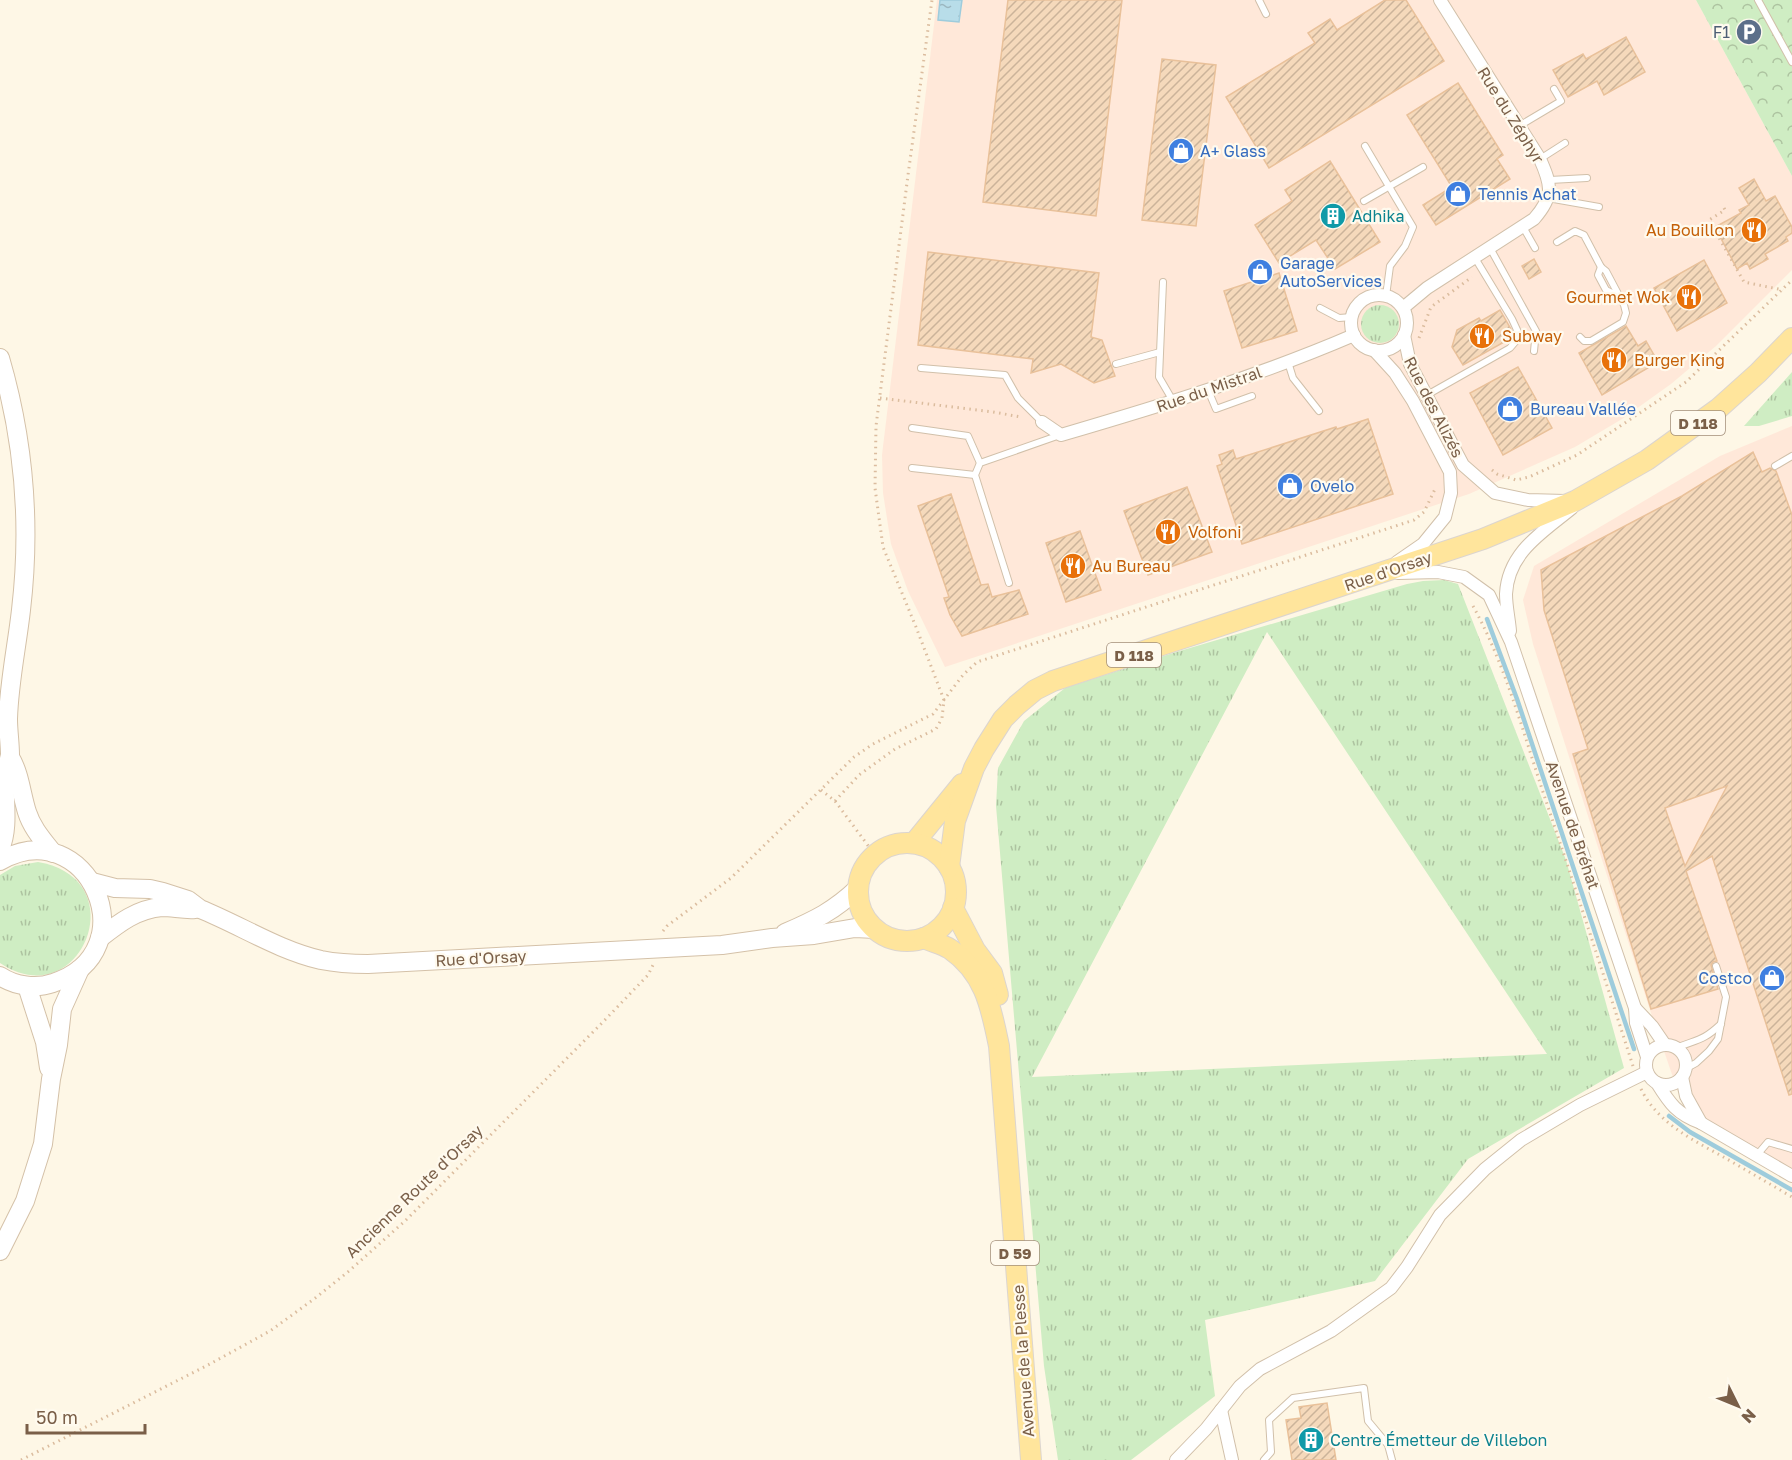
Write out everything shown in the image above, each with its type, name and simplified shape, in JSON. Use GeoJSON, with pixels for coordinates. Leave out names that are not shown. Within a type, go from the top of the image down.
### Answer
{"type":"FeatureCollection","features":[{"type":"Feature","properties":{"kind":"main road","name":"Rue d'Orsay"},"geometry":{"type":"LineString","coordinates":[[949,867],[955,821],[974,768],[1003,719],[1035,690],[1053,681],[1483,539],[1583,497],[1647,460],[1719,408],[1792,338]]}},
{"type":"Feature","properties":{"kind":"main road"},"geometry":{"type":"LineString","coordinates":[[0,358],[20,447],[26,518],[26,552],[21,610],[8,718],[10,757],[5,771],[5,820],[0,849]]}},
{"type":"Feature","properties":{"kind":"main road"},"geometry":{"type":"LineString","coordinates":[[10,757],[17,769],[27,813],[34,829],[53,853]]}},
{"type":"Feature","properties":{"kind":"main road","name":"Rue d'Orsay"},"geometry":{"type":"LineString","coordinates":[[914,843],[974,768]]}},
{"type":"Feature","properties":{"kind":"main road"},"geometry":{"type":"LineString","coordinates":[[914,843],[940,855],[955,880],[957,892],[947,921],[937,932],[911,941],[898,941],[885,937],[865,918],[859,903],[858,888],[867,864],[875,855],[894,845],[914,843]]}},
{"type":"Feature","properties":{"kind":"main road"},"geometry":{"type":"LineString","coordinates":[[0,861],[29,850],[53,853],[68,859],[80,868],[92,882],[100,899],[103,918],[100,938],[93,954],[80,969],[64,980],[46,986],[27,986],[5,980],[0,976]]}},
{"type":"Feature","properties":{"kind":"main road","name":"Rue d'Orsay"},"geometry":{"type":"LineString","coordinates":[[92,882],[115,888],[150,889],[163,892],[188,900],[200,909],[293,952],[321,960],[346,963],[368,964],[722,945],[855,928],[875,929]]}},
{"type":"Feature","properties":{"kind":"main road","name":"Rue d'Orsay"},"geometry":{"type":"LineString","coordinates":[[772,938],[823,916],[841,904],[858,888]]}},
{"type":"Feature","properties":{"kind":"main road"},"geometry":{"type":"LineString","coordinates":[[100,938],[126,918],[150,909],[163,907],[200,909]]}},
{"type":"Feature","properties":{"kind":"main road","name":"Avenue de la Plesse"},"geometry":{"type":"LineString","coordinates":[[953,908],[975,950],[992,973],[1000,1003],[999,1046],[1031,1460]]}},
{"type":"Feature","properties":{"kind":"main road","name":"Avenue de la Plesse"},"geometry":{"type":"LineString","coordinates":[[924,938],[948,948],[980,980],[991,1006],[999,1046]]}},
{"type":"Feature","properties":{"kind":"main road"},"geometry":{"type":"LineString","coordinates":[[0,1251],[25,1201],[43,1144],[62,1008],[80,969]]}},
{"type":"Feature","properties":{"kind":"main road"},"geometry":{"type":"LineString","coordinates":[[27,986],[45,1042],[51,1079]]}},
{"type":"Feature","properties":{"kind":"street","name":"Rue du Zéphyr"},"geometry":{"type":"LineString","coordinates":[[1440,0],[1540,159],[1550,180],[1548,198]]}},
{"type":"Feature","properties":{"kind":"street"},"geometry":{"type":"LineString","coordinates":[[1403,308],[1428,288],[1534,219],[1548,198]]}},
{"type":"Feature","properties":{"kind":"street"},"geometry":{"type":"LineString","coordinates":[[1386,296],[1403,308],[1407,326],[1399,343],[1391,348],[1383,351],[1366,348],[1354,335],[1351,326],[1352,317],[1355,309],[1368,297],[1386,296]]}},
{"type":"Feature","properties":{"kind":"street","name":"Rue du Mistral"},"geometry":{"type":"LineString","coordinates":[[1061,435],[1208,390],[1288,362],[1354,335]]}},
{"type":"Feature","properties":{"kind":"street","name":"Rue des Alizés"},"geometry":{"type":"LineString","coordinates":[[1404,335],[1410,364],[1463,465],[1495,493],[1528,500],[1583,497]]}},
{"type":"Feature","properties":{"kind":"street","name":"Rue des Alizés"},"geometry":{"type":"LineString","coordinates":[[1374,350],[1395,373],[1413,401],[1450,472],[1451,493],[1445,517],[1423,544],[1378,574]]}},
{"type":"Feature","properties":{"kind":"street"},"geometry":{"type":"LineString","coordinates":[[1042,422],[1061,435]]}},
{"type":"Feature","properties":{"kind":"street","name":"Avenue de Bréhat"},"geometry":{"type":"LineString","coordinates":[[1511,642],[1506,594],[1510,569],[1520,552],[1583,497]]}},
{"type":"Feature","properties":{"kind":"street","name":"Avenue de Bréhat"},"geometry":{"type":"LineString","coordinates":[[1378,574],[1438,572],[1464,577],[1489,595],[1511,642],[1635,1008],[1636,1023],[1647,1057]]}},
{"type":"Feature","properties":{"kind":"street","name":"Avenue de Bréhat"},"geometry":{"type":"LineString","coordinates":[[1635,1008],[1671,1046]]}},
{"type":"Feature","properties":{"kind":"street"},"geometry":{"type":"LineString","coordinates":[[1684,1073],[1673,1084],[1657,1083],[1647,1072],[1647,1057],[1654,1048],[1671,1046],[1684,1057],[1686,1096],[1701,1123]]}},
{"type":"Feature","properties":{"kind":"street"},"geometry":{"type":"LineString","coordinates":[[1176,1460],[1206,1429],[1240,1386],[1260,1369],[1331,1331],[1392,1288],[1440,1215],[1485,1169],[1521,1140],[1580,1105],[1647,1072]]}},
{"type":"Feature","properties":{"kind":"street"},"geometry":{"type":"LineString","coordinates":[[1657,1083],[1671,1105],[1686,1118],[1701,1123],[1792,1176]]}},
{"type":"Feature","properties":{"kind":"street"},"geometry":{"type":"LineString","coordinates":[[1221,1410],[1232,1460]]}},
{"type":"Feature","properties":{"kind":"lane"},"geometry":{"type":"LineString","coordinates":[[1258,0],[1266,14]]}},
{"type":"Feature","properties":{"kind":"lane"},"geometry":{"type":"LineString","coordinates":[[1758,0],[1792,62]]}},
{"type":"Feature","properties":{"kind":"lane"},"geometry":{"type":"LineString","coordinates":[[1519,127],[1561,102],[1554,89]]}},
{"type":"Feature","properties":{"kind":"lane"},"geometry":{"type":"LineString","coordinates":[[1540,159],[1564,143]]}},
{"type":"Feature","properties":{"kind":"lane"},"geometry":{"type":"LineString","coordinates":[[1365,146],[1413,226],[1405,246],[1390,266],[1386,296]]}},
{"type":"Feature","properties":{"kind":"lane"},"geometry":{"type":"LineString","coordinates":[[1364,201],[1423,167]]}},
{"type":"Feature","properties":{"kind":"lane"},"geometry":{"type":"LineString","coordinates":[[1550,180],[1587,178]]}},
{"type":"Feature","properties":{"kind":"lane"},"geometry":{"type":"LineString","coordinates":[[1548,198],[1599,207]]}},
{"type":"Feature","properties":{"kind":"lane"},"geometry":{"type":"LineString","coordinates":[[1523,227],[1535,248]]}},
{"type":"Feature","properties":{"kind":"lane"},"geometry":{"type":"LineString","coordinates":[[1557,242],[1575,231],[1584,235],[1601,267],[1606,271],[1626,313],[1623,322],[1591,341],[1584,341],[1580,337]]}},
{"type":"Feature","properties":{"kind":"lane"},"geometry":{"type":"LineString","coordinates":[[1490,248],[1536,331],[1534,351]]}},
{"type":"Feature","properties":{"kind":"lane"},"geometry":{"type":"LineString","coordinates":[[1425,396],[1510,348],[1516,341],[1518,332],[1475,258]]}},
{"type":"Feature","properties":{"kind":"lane"},"geometry":{"type":"LineString","coordinates":[[1163,282],[1159,377],[1173,401]]}},
{"type":"Feature","properties":{"kind":"lane"},"geometry":{"type":"LineString","coordinates":[[1320,308],[1339,318],[1352,317]]}},
{"type":"Feature","properties":{"kind":"lane"},"geometry":{"type":"LineString","coordinates":[[1116,364],[1160,352]]}},
{"type":"Feature","properties":{"kind":"lane"},"geometry":{"type":"LineString","coordinates":[[1288,362],[1293,378],[1319,411]]}},
{"type":"Feature","properties":{"kind":"lane"},"geometry":{"type":"LineString","coordinates":[[921,368],[1005,375],[1018,398],[1042,422]]}},
{"type":"Feature","properties":{"kind":"lane"},"geometry":{"type":"LineString","coordinates":[[1208,390],[1216,409],[1252,396]]}},
{"type":"Feature","properties":{"kind":"lane"},"geometry":{"type":"LineString","coordinates":[[912,428],[969,436],[980,463],[975,475],[1009,583]]}},
{"type":"Feature","properties":{"kind":"lane","name":"Rue du Mistral"},"geometry":{"type":"LineString","coordinates":[[980,463],[1061,435]]}},
{"type":"Feature","properties":{"kind":"lane"},"geometry":{"type":"LineString","coordinates":[[1775,466],[1792,456]]}},
{"type":"Feature","properties":{"kind":"lane"},"geometry":{"type":"LineString","coordinates":[[912,468],[975,475]]}},
{"type":"Feature","properties":{"kind":"lane"},"geometry":{"type":"LineString","coordinates":[[1684,1073],[1709,1051],[1718,1039],[1726,997],[1716,966]]}},
{"type":"Feature","properties":{"kind":"lane"},"geometry":{"type":"LineString","coordinates":[[1671,1046],[1699,1041],[1709,1036],[1722,1024]]}},
{"type":"Feature","properties":{"kind":"lane"},"geometry":{"type":"LineString","coordinates":[[1757,1155],[1768,1142],[1792,1149]]}},
{"type":"Feature","properties":{"kind":"lane"},"geometry":{"type":"LineString","coordinates":[[1264,1460],[1271,1452],[1269,1420],[1293,1398],[1364,1388],[1368,1421],[1388,1445],[1392,1460]]}},
{"type":"Feature","properties":{"kind":"path"},"geometry":{"type":"LineString","coordinates":[[1724,208],[1725,210],[1709,220],[1744,282],[1783,290]]}},
{"type":"Feature","properties":{"kind":"path"},"geometry":{"type":"LineString","coordinates":[[1419,349],[1419,337],[1431,307],[1482,270]]}},
{"type":"Feature","properties":{"kind":"path"},"geometry":{"type":"LineString","coordinates":[[1490,469],[1497,474],[1516,480],[1529,477],[1577,455],[1686,382],[1792,280]]}},
{"type":"Feature","properties":{"kind":"path"},"geometry":{"type":"LineString","coordinates":[[880,398],[993,412],[1042,422]]}},
{"type":"Feature","properties":{"kind":"path"},"geometry":{"type":"LineString","coordinates":[[662,932],[731,878],[854,757],[873,744],[933,714],[963,675],[977,662],[1414,520],[1424,512],[1437,486]]}},
{"type":"Feature","properties":{"kind":"path"},"geometry":{"type":"LineString","coordinates":[[820,789],[835,801],[875,855]]}},
{"type":"Feature","properties":{"kind":"path","name":"Ancienne Route d'Orsay"},"geometry":{"type":"LineString","coordinates":[[21,1460],[270,1331],[331,1285],[405,1221],[602,1023],[648,975],[656,958]]}},
{"type":"Feature","properties":{"kind":"shaded area"},"geometry":{"type":"Polygon","coordinates":[[[937,0],[1696,0],[1792,176],[1792,270],[1716,346],[1671,384],[1622,419],[1575,447],[1469,494],[945,667],[908,591],[891,544],[883,493],[882,455],[937,0]]]}},
{"type":"Feature","properties":{"kind":"shaded area"},"geometry":{"type":"Polygon","coordinates":[[[1792,426],[1792,1180],[1700,1119],[1678,1092],[1533,644],[1523,600],[1534,566],[1720,456],[1792,426]]]}},
{"type":"Feature","properties":{"kind":"green space"},"geometry":{"type":"Polygon","coordinates":[[[1696,0],[1792,0],[1792,176],[1696,0]]]}},
{"type":"Feature","properties":{"kind":"green space"},"geometry":{"type":"Polygon","coordinates":[[[1380,305],[1394,310],[1399,324],[1394,338],[1380,343],[1366,338],[1361,324],[1366,310],[1380,305]]]}},
{"type":"Feature","properties":{"kind":"green space"},"geometry":{"type":"Polygon","coordinates":[[[1792,372],[1792,416],[1759,426],[1744,426],[1792,372]]]}},
{"type":"Feature","properties":{"kind":"green space"},"geometry":{"type":"Polygon","coordinates":[[[1444,580],[1458,584],[1566,860],[1624,1068],[1468,1159],[1375,1281],[1205,1320],[1215,1396],[1131,1460],[1058,1460],[1044,1366],[996,806],[998,768],[1024,721],[1065,688],[1173,653],[1423,581],[1444,580]],[[1267,632],[1032,1077],[1546,1054],[1267,632]]]}},
{"type":"Feature","properties":{"kind":"green space"},"geometry":{"type":"Polygon","coordinates":[[[38,862],[68,873],[85,893],[91,916],[86,939],[73,959],[54,972],[29,975],[0,963],[0,875],[15,866],[38,862]]]}},
{"type":"Feature","properties":{"kind":"water"},"geometry":{"type":"Polygon","coordinates":[[[940,0],[962,0],[959,22],[938,20],[940,0]]]}},
{"type":"Feature","properties":{"kind":"building"},"geometry":{"type":"Polygon","coordinates":[[[1008,0],[1122,0],[1096,216],[983,202],[1008,0]]]}},
{"type":"Feature","properties":{"kind":"building"},"geometry":{"type":"Polygon","coordinates":[[[1385,0],[1406,0],[1444,61],[1269,168],[1226,97],[1315,43],[1308,33],[1330,19],[1337,30],[1385,0]]]}},
{"type":"Feature","properties":{"kind":"building"},"geometry":{"type":"Polygon","coordinates":[[[1626,37],[1645,72],[1604,95],[1597,81],[1568,97],[1553,70],[1583,54],[1586,59],[1626,37]]]}},
{"type":"Feature","properties":{"kind":"building"},"geometry":{"type":"Polygon","coordinates":[[[1162,59],[1216,65],[1196,226],[1142,220],[1162,59]]]}},
{"type":"Feature","properties":{"kind":"building"},"geometry":{"type":"Polygon","coordinates":[[[1458,83],[1503,155],[1497,159],[1510,179],[1436,225],[1423,205],[1452,187],[1407,115],[1458,83]]]}},
{"type":"Feature","properties":{"kind":"building","name":"Adhika"},"geometry":{"type":"Polygon","coordinates":[[[1330,161],[1380,242],[1335,269],[1316,240],[1279,263],[1255,225],[1292,201],[1285,190],[1330,161]]]}},
{"type":"Feature","properties":{"kind":"building","name":"Au Bouillon"},"geometry":{"type":"Polygon","coordinates":[[[1754,179],[1766,201],[1775,196],[1792,227],[1792,233],[1786,237],[1788,241],[1765,254],[1768,259],[1750,269],[1747,263],[1737,269],[1715,227],[1741,213],[1739,210],[1749,205],[1739,188],[1754,179]]]}},
{"type":"Feature","properties":{"kind":"building"},"geometry":{"type":"Polygon","coordinates":[[[928,252],[1099,273],[1091,337],[1102,340],[1115,376],[1094,383],[1061,364],[1031,373],[1033,359],[918,345],[928,252]]]}},
{"type":"Feature","properties":{"kind":"building"},"geometry":{"type":"Polygon","coordinates":[[[1534,259],[1541,272],[1529,279],[1522,266],[1534,259]]]}},
{"type":"Feature","properties":{"kind":"building","name":"Gourmet Wok"},"geometry":{"type":"Polygon","coordinates":[[[1704,260],[1727,303],[1677,331],[1654,288],[1704,260]]]}},
{"type":"Feature","properties":{"kind":"building"},"geometry":{"type":"Polygon","coordinates":[[[1279,273],[1297,331],[1242,348],[1224,291],[1279,273]]]}},
{"type":"Feature","properties":{"kind":"building","name":"Subway"},"geometry":{"type":"Polygon","coordinates":[[[1500,310],[1512,331],[1506,341],[1463,365],[1452,347],[1457,330],[1479,318],[1481,321],[1500,310]]]}},
{"type":"Feature","properties":{"kind":"building","name":"Burger King"},"geometry":{"type":"Polygon","coordinates":[[[1626,326],[1638,346],[1646,341],[1658,362],[1602,395],[1579,353],[1626,326]]]}},
{"type":"Feature","properties":{"kind":"building","name":"Bureau Vallée"},"geometry":{"type":"Polygon","coordinates":[[[1518,367],[1552,428],[1503,455],[1470,393],[1518,367]]]}},
{"type":"Feature","properties":{"kind":"building","name":"Ovelo"},"geometry":{"type":"Polygon","coordinates":[[[1368,419],[1393,494],[1242,544],[1217,466],[1222,464],[1219,455],[1233,450],[1236,459],[1368,419]]]}},
{"type":"Feature","properties":{"kind":"building"},"geometry":{"type":"Polygon","coordinates":[[[1753,452],[1762,472],[1770,468],[1776,471],[1792,515],[1792,1094],[1789,1095],[1712,856],[1686,871],[1717,961],[1711,965],[1718,989],[1651,1009],[1573,754],[1588,749],[1544,610],[1541,570],[1682,496],[1753,452]],[[1727,786],[1665,808],[1685,866],[1727,786]]]}},
{"type":"Feature","properties":{"kind":"building","name":"Volfoni"},"geometry":{"type":"Polygon","coordinates":[[[1187,487],[1212,552],[1148,575],[1124,511],[1187,487]]]}},
{"type":"Feature","properties":{"kind":"building"},"geometry":{"type":"Polygon","coordinates":[[[951,494],[981,585],[988,584],[992,597],[1019,590],[1028,614],[962,636],[950,615],[944,598],[949,597],[918,506],[951,494]]]}},
{"type":"Feature","properties":{"kind":"building","name":"Au Bureau"},"geometry":{"type":"Polygon","coordinates":[[[1080,531],[1101,590],[1066,602],[1046,543],[1080,531]]]}},
{"type":"Feature","properties":{"kind":"building","name":"Centre Émetteur de Villebon"},"geometry":{"type":"Polygon","coordinates":[[[1327,1403],[1336,1460],[1292,1460],[1286,1420],[1301,1418],[1299,1407],[1327,1403]]]}},
{"type":"Feature","properties":{"kind":"waterway"},"geometry":{"type":"LineString","coordinates":[[1487,619],[1517,699],[1634,1049]]}},
{"type":"Feature","properties":{"kind":"waterway"},"geometry":{"type":"LineString","coordinates":[[1669,1116],[1690,1132],[1792,1190]]}},
{"type":"Feature","properties":{"kind":"place","name":"F1"},"geometry":{"type":"Point","coordinates":[1749,32]}},
{"type":"Feature","properties":{"kind":"place","name":"A+ Glass"},"geometry":{"type":"Point","coordinates":[1181,151]}},
{"type":"Feature","properties":{"kind":"place","name":"Tennis Achat"},"geometry":{"type":"Point","coordinates":[1458,194]}},
{"type":"Feature","properties":{"kind":"place","name":"Adhika"},"geometry":{"type":"Point","coordinates":[1333,216]}},
{"type":"Feature","properties":{"kind":"place","name":"Au Bouillon"},"geometry":{"type":"Point","coordinates":[1754,230]}},
{"type":"Feature","properties":{"kind":"place","name":"Garage AutoServices"},"geometry":{"type":"Point","coordinates":[1260,272]}},
{"type":"Feature","properties":{"kind":"place","name":"Gourmet Wok"},"geometry":{"type":"Point","coordinates":[1689,297]}},
{"type":"Feature","properties":{"kind":"place","name":"Subway"},"geometry":{"type":"Point","coordinates":[1482,336]}},
{"type":"Feature","properties":{"kind":"place","name":"Burger King"},"geometry":{"type":"Point","coordinates":[1614,360]}},
{"type":"Feature","properties":{"kind":"place","name":"Bureau Vallée"},"geometry":{"type":"Point","coordinates":[1510,409]}},
{"type":"Feature","properties":{"kind":"place","name":"Ovelo"},"geometry":{"type":"Point","coordinates":[1290,486]}},
{"type":"Feature","properties":{"kind":"place","name":"Volfoni"},"geometry":{"type":"Point","coordinates":[1168,532]}},
{"type":"Feature","properties":{"kind":"place","name":"Au Bureau"},"geometry":{"type":"Point","coordinates":[1073,566]}},
{"type":"Feature","properties":{"kind":"place","name":"Costco"},"geometry":{"type":"Point","coordinates":[1772,978]}},
{"type":"Feature","properties":{"kind":"place","name":"Centre Émetteur de Villebon"},"geometry":{"type":"Point","coordinates":[1311,1440]}}]}
